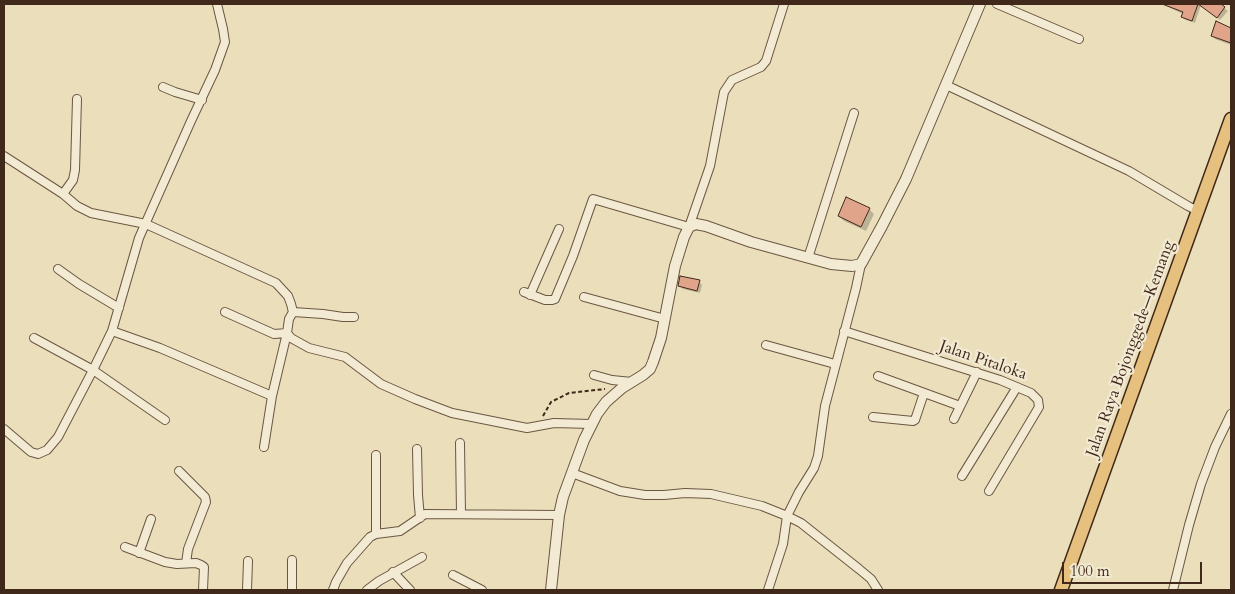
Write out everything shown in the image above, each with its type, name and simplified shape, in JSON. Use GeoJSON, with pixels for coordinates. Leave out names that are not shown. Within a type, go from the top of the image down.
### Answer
{"type":"FeatureCollection","features":[{"type":"Feature","properties":{"kind":"highway","name":"Jalan Raya Bojonggede—Kemang"},"geometry":{"type":"LineString","coordinates":[[1061,590],[1231,119]]}},
{"type":"Feature","properties":{"kind":"street"},"geometry":{"type":"LineString","coordinates":[[4,429],[31,452],[38,454],[47,450],[58,437],[93,370],[112,331],[140,238],[215,70],[224,42],[217,4]]}},
{"type":"Feature","properties":{"kind":"street"},"geometry":{"type":"LineString","coordinates":[[551,590],[559,515],[563,497],[584,440],[591,424],[606,402],[622,388],[650,369],[661,338],[675,266],[710,166],[724,92],[732,80],[761,67],[766,60],[784,4]]}},
{"type":"Feature","properties":{"kind":"street"},"geometry":{"type":"LineString","coordinates":[[768,590],[783,544],[787,516],[814,468],[818,456],[825,406],[861,264],[906,179],[980,4]]}},
{"type":"Feature","properties":{"kind":"street"},"geometry":{"type":"LineString","coordinates":[[997,4],[1079,39]]}},
{"type":"Feature","properties":{"kind":"street"},"geometry":{"type":"LineString","coordinates":[[946,85],[1129,171],[1198,211]]}},
{"type":"Feature","properties":{"kind":"street"},"geometry":{"type":"LineString","coordinates":[[163,87],[202,100]]}},
{"type":"Feature","properties":{"kind":"street"},"geometry":{"type":"LineString","coordinates":[[63,194],[72,180],[74,170],[77,99]]}},
{"type":"Feature","properties":{"kind":"street"},"geometry":{"type":"LineString","coordinates":[[808,258],[854,113]]}},
{"type":"Feature","properties":{"kind":"street"},"geometry":{"type":"LineString","coordinates":[[4,156],[63,194],[77,206],[91,213],[146,224],[276,283],[288,296],[293,312],[289,319],[272,396],[264,447]]}},
{"type":"Feature","properties":{"kind":"street"},"geometry":{"type":"LineString","coordinates":[[559,229],[527,293],[545,300],[554,299],[573,256],[593,199],[689,227],[696,224],[706,226],[808,258],[842,266],[861,264]]}},
{"type":"Feature","properties":{"kind":"street"},"geometry":{"type":"LineString","coordinates":[[58,269],[119,308]]}},
{"type":"Feature","properties":{"kind":"street"},"geometry":{"type":"LineString","coordinates":[[584,296],[665,318]]}},
{"type":"Feature","properties":{"kind":"street"},"geometry":{"type":"LineString","coordinates":[[225,312],[274,334],[287,333]]}},
{"type":"Feature","properties":{"kind":"street"},"geometry":{"type":"LineString","coordinates":[[293,312],[354,317]]}},
{"type":"Feature","properties":{"kind":"street"},"geometry":{"type":"LineString","coordinates":[[112,331],[160,348],[272,396]]}},
{"type":"Feature","properties":{"kind":"street","name":"Jalan Pitaloka"},"geometry":{"type":"LineString","coordinates":[[844,331],[977,372],[1031,393],[1038,400],[1039,407],[989,491]]}},
{"type":"Feature","properties":{"kind":"street"},"geometry":{"type":"LineString","coordinates":[[287,333],[291,338],[309,348],[345,357],[381,384],[452,413],[527,428],[554,423],[591,424]]}},
{"type":"Feature","properties":{"kind":"street"},"geometry":{"type":"LineString","coordinates":[[34,338],[93,370],[166,420]]}},
{"type":"Feature","properties":{"kind":"street"},"geometry":{"type":"LineString","coordinates":[[766,345],[835,364]]}},
{"type":"Feature","properties":{"kind":"street"},"geometry":{"type":"LineString","coordinates":[[954,419],[977,372]]}},
{"type":"Feature","properties":{"kind":"street"},"geometry":{"type":"LineString","coordinates":[[594,375],[612,380],[633,382]]}},
{"type":"Feature","properties":{"kind":"street"},"geometry":{"type":"LineString","coordinates":[[878,376],[960,406]]}},
{"type":"Feature","properties":{"kind":"street"},"geometry":{"type":"LineString","coordinates":[[962,476],[1017,387]]}},
{"type":"Feature","properties":{"kind":"street"},"geometry":{"type":"LineString","coordinates":[[873,418],[915,420],[924,393]]}},
{"type":"Feature","properties":{"kind":"street"},"geometry":{"type":"LineString","coordinates":[[1174,590],[1188,525],[1201,484],[1231,414]]}},
{"type":"Feature","properties":{"kind":"street"},"geometry":{"type":"LineString","coordinates":[[460,443],[461,514]]}},
{"type":"Feature","properties":{"kind":"street"},"geometry":{"type":"LineString","coordinates":[[417,449],[420,518]]}},
{"type":"Feature","properties":{"kind":"street"},"geometry":{"type":"LineString","coordinates":[[376,455],[376,534]]}},
{"type":"Feature","properties":{"kind":"street"},"geometry":{"type":"LineString","coordinates":[[179,471],[205,497],[206,502],[188,549],[186,564]]}},
{"type":"Feature","properties":{"kind":"street"},"geometry":{"type":"LineString","coordinates":[[572,473],[620,491],[645,495],[711,494],[762,506],[801,523],[871,579],[878,590]]}},
{"type":"Feature","properties":{"kind":"street"},"geometry":{"type":"LineString","coordinates":[[332,590],[347,563],[370,537],[376,534],[400,531],[425,514],[559,515]]}},
{"type":"Feature","properties":{"kind":"street"},"geometry":{"type":"LineString","coordinates":[[139,552],[150,519]]}},
{"type":"Feature","properties":{"kind":"street"},"geometry":{"type":"LineString","coordinates":[[124,547],[165,562],[201,564],[204,567],[203,590]]}},
{"type":"Feature","properties":{"kind":"street"},"geometry":{"type":"LineString","coordinates":[[367,590],[392,572],[422,557]]}},
{"type":"Feature","properties":{"kind":"street"},"geometry":{"type":"LineString","coordinates":[[292,560],[292,590]]}},
{"type":"Feature","properties":{"kind":"street"},"geometry":{"type":"LineString","coordinates":[[246,590],[248,561]]}},
{"type":"Feature","properties":{"kind":"street"},"geometry":{"type":"LineString","coordinates":[[392,572],[410,590]]}},
{"type":"Feature","properties":{"kind":"street"},"geometry":{"type":"LineString","coordinates":[[453,575],[469,587],[482,590]]}},
{"type":"Feature","properties":{"kind":"path"},"geometry":{"type":"LineString","coordinates":[[542,417],[551,402],[569,393],[622,388]]}},
{"type":"Feature","properties":{"kind":"building"},"geometry":{"type":"Polygon","coordinates":[[[1162,4],[1198,4],[1192,21],[1181,17],[1183,12],[1162,4]]]}},
{"type":"Feature","properties":{"kind":"building"},"geometry":{"type":"Polygon","coordinates":[[[1198,4],[1221,4],[1225,7],[1217,18],[1198,4]]]}},
{"type":"Feature","properties":{"kind":"building"},"geometry":{"type":"Polygon","coordinates":[[[1216,21],[1231,28],[1231,43],[1211,36],[1216,21]]]}},
{"type":"Feature","properties":{"kind":"building"},"geometry":{"type":"Polygon","coordinates":[[[846,197],[870,208],[861,227],[838,216],[846,197]]]}},
{"type":"Feature","properties":{"kind":"building"},"geometry":{"type":"Polygon","coordinates":[[[680,276],[700,280],[697,291],[678,286],[680,276]]]}}]}
